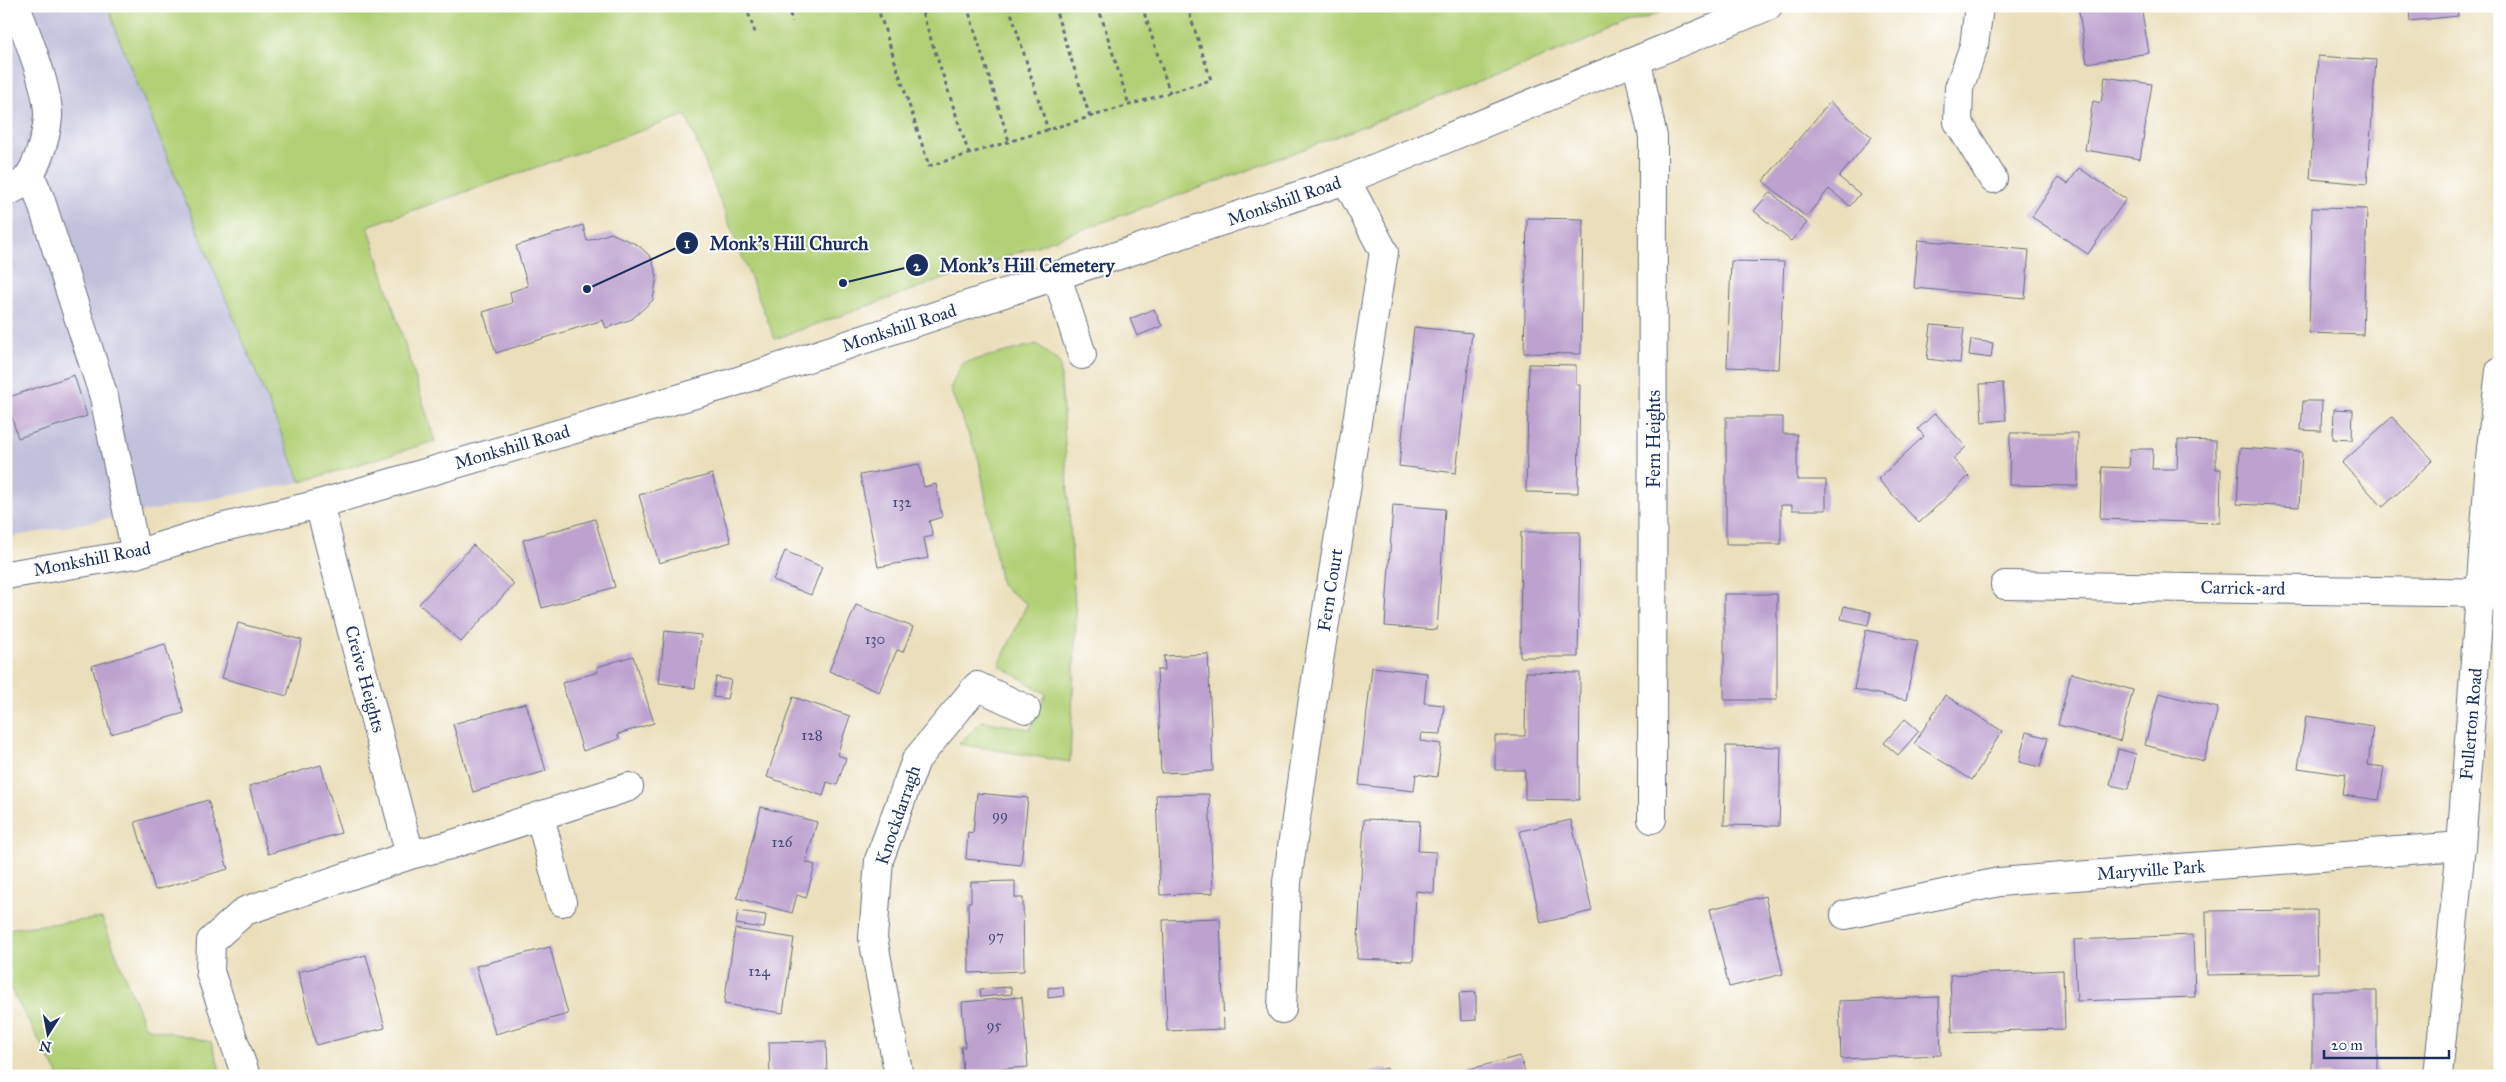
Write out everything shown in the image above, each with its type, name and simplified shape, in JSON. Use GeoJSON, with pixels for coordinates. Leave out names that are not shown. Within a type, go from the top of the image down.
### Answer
{"type":"FeatureCollection","features":[{"type":"Feature","properties":{"kind":"street"},"geometry":{"type":"LineString","coordinates":[[6,192],[17,188],[31,177],[42,148],[48,116],[41,77],[16,6]]}},
{"type":"Feature","properties":{"kind":"street","name":"Monkshill Road"},"geometry":{"type":"LineString","coordinates":[[6,575],[136,554],[212,530],[319,504],[728,384],[1346,180],[1637,62],[1768,6]]}},
{"type":"Feature","properties":{"kind":"street"},"geometry":{"type":"LineString","coordinates":[[1979,6],[1974,46],[1960,88],[1958,122],[1994,180]]}},
{"type":"Feature","properties":{"kind":"street","name":"Fern Heights"},"geometry":{"type":"LineString","coordinates":[[1637,62],[1654,137],[1652,818]]}},
{"type":"Feature","properties":{"kind":"street"},"geometry":{"type":"LineString","coordinates":[[31,177],[40,198],[104,397],[136,554]]}},
{"type":"Feature","properties":{"kind":"street","name":"Fern Court"},"geometry":{"type":"LineString","coordinates":[[1282,1009],[1289,873],[1320,653],[1384,252],[1346,180]]}},
{"type":"Feature","properties":{"kind":"street"},"geometry":{"type":"LineString","coordinates":[[1057,276],[1082,355]]}},
{"type":"Feature","properties":{"kind":"street","name":"Fullerton Road"},"geometry":{"type":"LineString","coordinates":[[2438,1076],[2461,846],[2491,592],[2491,448],[2500,371]]}},
{"type":"Feature","properties":{"kind":"street","name":"Creive Heights"},"geometry":{"type":"LineString","coordinates":[[319,504],[410,855]]}},
{"type":"Feature","properties":{"kind":"street","name":"Carrick-ard"},"geometry":{"type":"LineString","coordinates":[[2005,585],[2491,592]]}},
{"type":"Feature","properties":{"kind":"street","name":"Knockdarragh"},"geometry":{"type":"LineString","coordinates":[[899,1076],[873,938],[879,860],[916,760],[977,686],[1026,709]]}},
{"type":"Feature","properties":{"kind":"street"},"geometry":{"type":"LineString","coordinates":[[246,1076],[210,972],[211,941],[245,911],[410,855],[450,846],[629,787]]}},
{"type":"Feature","properties":{"kind":"street"},"geometry":{"type":"LineString","coordinates":[[540,816],[562,902]]}},
{"type":"Feature","properties":{"kind":"street","name":"Maryville Park"},"geometry":{"type":"LineString","coordinates":[[1845,915],[1999,882],[2461,846]]}},
{"type":"Feature","properties":{"kind":"path"},"geometry":{"type":"LineString","coordinates":[[746,6],[755,33]]}},
{"type":"Feature","properties":{"kind":"path"},"geometry":{"type":"LineString","coordinates":[[788,6],[792,22]]}},
{"type":"Feature","properties":{"kind":"path"},"geometry":{"type":"LineString","coordinates":[[877,6],[929,166],[1211,80],[1187,6]]}},
{"type":"Feature","properties":{"kind":"path"},"geometry":{"type":"LineString","coordinates":[[920,6],[969,154]]}},
{"type":"Feature","properties":{"kind":"path"},"geometry":{"type":"LineString","coordinates":[[967,6],[1009,141]]}},
{"type":"Feature","properties":{"kind":"path"},"geometry":{"type":"LineString","coordinates":[[1008,6],[1048,130]]}},
{"type":"Feature","properties":{"kind":"path"},"geometry":{"type":"LineString","coordinates":[[1054,6],[1090,117]]}},
{"type":"Feature","properties":{"kind":"path"},"geometry":{"type":"LineString","coordinates":[[1098,6],[1129,105]]}},
{"type":"Feature","properties":{"kind":"path"},"geometry":{"type":"LineString","coordinates":[[1142,6],[1170,93]]}},
{"type":"Feature","properties":{"kind":"shaded area"},"geometry":{"type":"Polygon","coordinates":[[[6,6],[108,6],[119,39],[301,482],[6,538],[6,6]]]}},
{"type":"Feature","properties":{"kind":"green space"},"geometry":{"type":"Polygon","coordinates":[[[108,6],[1677,6],[1241,173],[775,339],[686,115],[368,226],[435,441],[301,482],[119,39],[108,6]]]}},
{"type":"Feature","properties":{"kind":"green space"},"geometry":{"type":"Polygon","coordinates":[[[1037,344],[1060,363],[1076,622],[1070,762],[959,744],[982,721],[1030,729],[1046,694],[999,665],[1027,604],[1001,585],[979,460],[950,389],[962,363],[1037,344]]]}},
{"type":"Feature","properties":{"kind":"green space"},"geometry":{"type":"Polygon","coordinates":[[[102,918],[145,1027],[211,1042],[222,1076],[59,1076],[6,981],[6,929],[102,918]]]}},
{"type":"Feature","properties":{"kind":"building"},"geometry":{"type":"Polygon","coordinates":[[[2078,6],[2141,6],[2149,53],[2087,63],[2078,6]]]}},
{"type":"Feature","properties":{"kind":"building"},"geometry":{"type":"Polygon","coordinates":[[[2409,6],[2457,6],[2458,16],[2410,21],[2409,6]]]}},
{"type":"Feature","properties":{"kind":"building"},"geometry":{"type":"Polygon","coordinates":[[[2318,56],[2376,60],[2367,184],[2310,179],[2318,56]]]}},
{"type":"Feature","properties":{"kind":"building"},"geometry":{"type":"Polygon","coordinates":[[[2105,77],[2152,84],[2140,159],[2085,150],[2093,101],[2101,103],[2105,77]]]}},
{"type":"Feature","properties":{"kind":"building"},"geometry":{"type":"Polygon","coordinates":[[[1830,102],[1872,137],[1839,177],[1860,194],[1850,206],[1829,189],[1806,217],[1763,181],[1830,102]]]}},
{"type":"Feature","properties":{"kind":"building"},"geometry":{"type":"Polygon","coordinates":[[[2079,168],[2126,199],[2088,254],[2032,217],[2058,178],[2068,184],[2079,168]]]}},
{"type":"Feature","properties":{"kind":"building"},"geometry":{"type":"Polygon","coordinates":[[[1770,192],[1807,223],[1791,241],[1754,211],[1770,192]]]}},
{"type":"Feature","properties":{"kind":"building"},"geometry":{"type":"Polygon","coordinates":[[[2312,208],[2367,209],[2363,335],[2309,333],[2312,208]]]}},
{"type":"Feature","properties":{"kind":"building"},"geometry":{"type":"Polygon","coordinates":[[[1527,218],[1583,219],[1581,354],[1524,353],[1527,218]]]}},
{"type":"Feature","properties":{"kind":"building"},"geometry":{"type":"Polygon","coordinates":[[[583,225],[587,241],[611,233],[638,245],[651,257],[657,276],[653,300],[632,319],[606,328],[603,320],[496,353],[483,312],[512,303],[510,292],[528,286],[516,246],[583,225]]]}},
{"type":"Feature","properties":{"kind":"building"},"geometry":{"type":"Polygon","coordinates":[[[1918,240],[2029,250],[2025,298],[1914,288],[1918,240]]]}},
{"type":"Feature","properties":{"kind":"building"},"geometry":{"type":"Polygon","coordinates":[[[1731,261],[1784,262],[1779,369],[1727,367],[1731,261]]]}},
{"type":"Feature","properties":{"kind":"building"},"geometry":{"type":"Polygon","coordinates":[[[1154,309],[1162,326],[1137,336],[1130,319],[1154,309]]]}},
{"type":"Feature","properties":{"kind":"building"},"geometry":{"type":"Polygon","coordinates":[[[1931,325],[1964,328],[1960,363],[1927,359],[1931,325]]]}},
{"type":"Feature","properties":{"kind":"building"},"geometry":{"type":"Polygon","coordinates":[[[1414,327],[1472,333],[1456,473],[1399,466],[1414,327]]]}},
{"type":"Feature","properties":{"kind":"building"},"geometry":{"type":"Polygon","coordinates":[[[1971,340],[1993,343],[1991,358],[1969,355],[1971,340]]]}},
{"type":"Feature","properties":{"kind":"building"},"geometry":{"type":"Polygon","coordinates":[[[1529,364],[1576,365],[1576,385],[1580,385],[1578,493],[1526,492],[1529,364]]]}},
{"type":"Feature","properties":{"kind":"building"},"geometry":{"type":"Polygon","coordinates":[[[74,375],[87,416],[18,438],[6,398],[74,375]]]}},
{"type":"Feature","properties":{"kind":"building"},"geometry":{"type":"Polygon","coordinates":[[[2003,383],[2006,420],[1982,422],[1980,384],[2003,383]]]}},
{"type":"Feature","properties":{"kind":"building"},"geometry":{"type":"Polygon","coordinates":[[[2303,401],[2322,401],[2321,431],[2301,430],[2303,401]]]}},
{"type":"Feature","properties":{"kind":"building"},"geometry":{"type":"Polygon","coordinates":[[[2334,409],[2353,410],[2352,440],[2333,439],[2334,409]]]}},
{"type":"Feature","properties":{"kind":"building"},"geometry":{"type":"Polygon","coordinates":[[[1935,413],[1966,447],[1953,459],[1969,476],[1919,523],[1878,479],[1924,436],[1918,429],[1935,413]]]}},
{"type":"Feature","properties":{"kind":"building"},"geometry":{"type":"Polygon","coordinates":[[[1726,417],[1783,417],[1783,434],[1797,434],[1797,480],[1826,480],[1826,510],[1792,510],[1792,505],[1781,505],[1781,544],[1726,544],[1726,417]]]}},
{"type":"Feature","properties":{"kind":"building"},"geometry":{"type":"Polygon","coordinates":[[[2392,417],[2433,460],[2383,507],[2342,463],[2392,417]]]}},
{"type":"Feature","properties":{"kind":"building"},"geometry":{"type":"Polygon","coordinates":[[[2010,433],[2078,433],[2078,486],[2009,485],[2010,433]]]}},
{"type":"Feature","properties":{"kind":"building"},"geometry":{"type":"Polygon","coordinates":[[[2178,440],[2216,441],[2216,469],[2221,469],[2220,523],[2100,519],[2102,467],[2129,468],[2130,449],[2153,449],[2152,469],[2177,469],[2178,440]]]}},
{"type":"Feature","properties":{"kind":"building"},"geometry":{"type":"Polygon","coordinates":[[[2240,448],[2302,452],[2299,507],[2237,504],[2240,448]]]}},
{"type":"Feature","properties":{"kind":"building"},"geometry":{"type":"Polygon","coordinates":[[[919,464],[924,487],[936,484],[942,517],[929,521],[933,536],[924,538],[928,558],[878,567],[860,475],[919,464]]]}},
{"type":"Feature","properties":{"kind":"building"},"geometry":{"type":"Polygon","coordinates":[[[712,474],[731,542],[659,563],[639,495],[712,474]]]}},
{"type":"Feature","properties":{"kind":"building"},"geometry":{"type":"Polygon","coordinates":[[[1393,505],[1445,509],[1437,630],[1385,626],[1393,505]]]}},
{"type":"Feature","properties":{"kind":"building"},"geometry":{"type":"Polygon","coordinates":[[[595,519],[615,587],[542,608],[523,540],[595,519]]]}},
{"type":"Feature","properties":{"kind":"building"},"geometry":{"type":"Polygon","coordinates":[[[1521,532],[1580,532],[1578,657],[1520,657],[1521,532]]]}},
{"type":"Feature","properties":{"kind":"building"},"geometry":{"type":"Polygon","coordinates":[[[473,545],[514,584],[461,642],[419,604],[473,545]]]}},
{"type":"Feature","properties":{"kind":"building"},"geometry":{"type":"Polygon","coordinates":[[[785,551],[822,567],[811,595],[773,580],[785,551]]]}},
{"type":"Feature","properties":{"kind":"building"},"geometry":{"type":"Polygon","coordinates":[[[1724,594],[1777,594],[1777,700],[1724,700],[1724,594]]]}},
{"type":"Feature","properties":{"kind":"building"},"geometry":{"type":"Polygon","coordinates":[[[856,605],[913,627],[903,652],[897,650],[879,692],[829,671],[856,605]]]}},
{"type":"Feature","properties":{"kind":"building"},"geometry":{"type":"Polygon","coordinates":[[[1844,606],[1871,612],[1868,625],[1841,619],[1844,606]]]}},
{"type":"Feature","properties":{"kind":"building"},"geometry":{"type":"Polygon","coordinates":[[[238,623],[302,640],[287,696],[222,678],[238,623]]]}},
{"type":"Feature","properties":{"kind":"building"},"geometry":{"type":"Polygon","coordinates":[[[1866,630],[1918,641],[1906,700],[1854,689],[1866,630]]]}},
{"type":"Feature","properties":{"kind":"building"},"geometry":{"type":"Polygon","coordinates":[[[665,631],[701,635],[695,688],[659,683],[665,631]]]}},
{"type":"Feature","properties":{"kind":"building"},"geometry":{"type":"Polygon","coordinates":[[[165,644],[184,713],[111,734],[92,666],[165,644]]]}},
{"type":"Feature","properties":{"kind":"building"},"geometry":{"type":"Polygon","coordinates":[[[1208,654],[1213,771],[1161,773],[1157,670],[1165,670],[1164,656],[1208,654]]]}},
{"type":"Feature","properties":{"kind":"building"},"geometry":{"type":"Polygon","coordinates":[[[633,656],[654,723],[618,734],[619,739],[583,751],[562,683],[598,672],[597,667],[633,656]]]}},
{"type":"Feature","properties":{"kind":"building"},"geometry":{"type":"Polygon","coordinates":[[[1372,667],[1427,673],[1424,703],[1444,705],[1441,734],[1421,733],[1420,741],[1441,744],[1437,777],[1416,774],[1414,791],[1359,785],[1372,667]]]}},
{"type":"Feature","properties":{"kind":"building"},"geometry":{"type":"Polygon","coordinates":[[[1526,672],[1580,673],[1579,800],[1525,799],[1525,770],[1495,770],[1495,736],[1525,736],[1526,672]]]}},
{"type":"Feature","properties":{"kind":"building"},"geometry":{"type":"Polygon","coordinates":[[[2071,673],[2133,690],[2120,741],[2058,725],[2071,673]]]}},
{"type":"Feature","properties":{"kind":"building"},"geometry":{"type":"Polygon","coordinates":[[[716,677],[731,680],[727,699],[713,697],[716,677]]]}},
{"type":"Feature","properties":{"kind":"building"},"geometry":{"type":"Polygon","coordinates":[[[2159,693],[2218,708],[2204,761],[2145,745],[2159,693]]]}},
{"type":"Feature","properties":{"kind":"building"},"geometry":{"type":"Polygon","coordinates":[[[1945,695],[2002,731],[1972,780],[1914,744],[1945,695]]]}},
{"type":"Feature","properties":{"kind":"building"},"geometry":{"type":"Polygon","coordinates":[[[793,697],[850,716],[837,755],[846,758],[837,785],[827,782],[823,796],[767,777],[793,697]]]}},
{"type":"Feature","properties":{"kind":"building"},"geometry":{"type":"Polygon","coordinates":[[[526,703],[546,771],[473,792],[453,724],[526,703]]]}},
{"type":"Feature","properties":{"kind":"building"},"geometry":{"type":"Polygon","coordinates":[[[2306,716],[2373,726],[2368,765],[2384,767],[2379,800],[2343,795],[2346,775],[2298,768],[2306,716]]]}},
{"type":"Feature","properties":{"kind":"building"},"geometry":{"type":"Polygon","coordinates":[[[1905,719],[1919,731],[1898,755],[1884,743],[1905,719]]]}},
{"type":"Feature","properties":{"kind":"building"},"geometry":{"type":"Polygon","coordinates":[[[2026,732],[2048,738],[2040,767],[2019,762],[2026,732]]]}},
{"type":"Feature","properties":{"kind":"building"},"geometry":{"type":"Polygon","coordinates":[[[1726,746],[1781,747],[1779,826],[1724,825],[1726,746]]]}},
{"type":"Feature","properties":{"kind":"building"},"geometry":{"type":"Polygon","coordinates":[[[2118,749],[2136,754],[2129,789],[2110,785],[2118,749]]]}},
{"type":"Feature","properties":{"kind":"building"},"geometry":{"type":"Polygon","coordinates":[[[321,765],[341,833],[268,854],[249,786],[321,765]]]}},
{"type":"Feature","properties":{"kind":"building"},"geometry":{"type":"Polygon","coordinates":[[[977,793],[1028,798],[1021,865],[966,859],[968,832],[973,833],[977,793]]]}},
{"type":"Feature","properties":{"kind":"building"},"geometry":{"type":"Polygon","coordinates":[[[1209,794],[1213,893],[1160,895],[1156,795],[1209,794]]]}},
{"type":"Feature","properties":{"kind":"building"},"geometry":{"type":"Polygon","coordinates":[[[208,800],[228,869],[155,890],[135,822],[208,800]]]}},
{"type":"Feature","properties":{"kind":"building"},"geometry":{"type":"Polygon","coordinates":[[[761,807],[817,822],[806,862],[815,865],[806,898],[797,895],[792,913],[737,898],[761,807]]]}},
{"type":"Feature","properties":{"kind":"building"},"geometry":{"type":"Polygon","coordinates":[[[1364,819],[1420,821],[1418,851],[1436,852],[1434,893],[1416,891],[1413,961],[1357,959],[1364,819]]]}},
{"type":"Feature","properties":{"kind":"building"},"geometry":{"type":"Polygon","coordinates":[[[1571,820],[1592,911],[1541,923],[1520,831],[1571,820]]]}},
{"type":"Feature","properties":{"kind":"building"},"geometry":{"type":"Polygon","coordinates":[[[1015,881],[1015,898],[1023,898],[1024,971],[969,973],[968,902],[971,902],[971,882],[1015,881]]]}},
{"type":"Feature","properties":{"kind":"building"},"geometry":{"type":"Polygon","coordinates":[[[1765,896],[1783,974],[1729,987],[1710,909],[1765,896]]]}},
{"type":"Feature","properties":{"kind":"building"},"geometry":{"type":"Polygon","coordinates":[[[2317,910],[2318,973],[2207,975],[2206,911],[2317,910]]]}},
{"type":"Feature","properties":{"kind":"building"},"geometry":{"type":"Polygon","coordinates":[[[738,911],[766,915],[764,928],[736,924],[738,911]]]}},
{"type":"Feature","properties":{"kind":"building"},"geometry":{"type":"Polygon","coordinates":[[[1220,918],[1224,1029],[1167,1031],[1163,920],[1220,918]]]}},
{"type":"Feature","properties":{"kind":"building"},"geometry":{"type":"Polygon","coordinates":[[[735,929],[794,938],[783,1013],[724,1004],[735,929]]]}},
{"type":"Feature","properties":{"kind":"building"},"geometry":{"type":"Polygon","coordinates":[[[2193,935],[2195,997],[2077,1001],[2074,940],[2193,935]]]}},
{"type":"Feature","properties":{"kind":"building"},"geometry":{"type":"Polygon","coordinates":[[[550,947],[568,1014],[495,1034],[476,966],[550,947]]]}},
{"type":"Feature","properties":{"kind":"building"},"geometry":{"type":"Polygon","coordinates":[[[366,955],[385,1028],[316,1045],[298,972],[366,955]]]}},
{"type":"Feature","properties":{"kind":"building"},"geometry":{"type":"Polygon","coordinates":[[[2063,970],[2065,1029],[1952,1032],[1950,975],[2063,970]]]}},
{"type":"Feature","properties":{"kind":"building"},"geometry":{"type":"Polygon","coordinates":[[[1011,987],[1012,994],[981,997],[980,989],[1011,987]]]}},
{"type":"Feature","properties":{"kind":"building"},"geometry":{"type":"Polygon","coordinates":[[[1063,987],[1064,996],[1048,998],[1048,988],[1063,987]]]}},
{"type":"Feature","properties":{"kind":"building"},"geometry":{"type":"Polygon","coordinates":[[[2312,991],[2377,991],[2377,1076],[2312,1076],[2312,991]]]}},
{"type":"Feature","properties":{"kind":"building"},"geometry":{"type":"Polygon","coordinates":[[[1476,992],[1476,1020],[1461,1021],[1459,993],[1476,992]]]}},
{"type":"Feature","properties":{"kind":"building"},"geometry":{"type":"Polygon","coordinates":[[[1022,997],[1028,1067],[963,1072],[961,1047],[965,1047],[962,1002],[1022,997]]]}},
{"type":"Feature","properties":{"kind":"building"},"geometry":{"type":"Polygon","coordinates":[[[1939,997],[1941,1055],[1841,1059],[1839,1001],[1939,997]]]}},
{"type":"Feature","properties":{"kind":"building"},"geometry":{"type":"Polygon","coordinates":[[[826,1041],[827,1076],[770,1076],[769,1042],[826,1041]]]}},
{"type":"Feature","properties":{"kind":"building"},"geometry":{"type":"Polygon","coordinates":[[[1520,1056],[1526,1076],[1468,1076],[1466,1070],[1520,1056]]]}},
{"type":"Feature","properties":{"kind":"building"},"geometry":{"type":"Polygon","coordinates":[[[1387,1068],[1389,1076],[1359,1076],[1359,1075],[1387,1068]]]}},
{"type":"Feature","properties":{"kind":"building"},"geometry":{"type":"Polygon","coordinates":[[[399,1071],[400,1076],[385,1076],[385,1075],[399,1071]]]}},
{"type":"Feature","properties":{"kind":"place","name":"Monk's Hill Cemetery"},"geometry":{"type":"Point","coordinates":[843,283]}},
{"type":"Feature","properties":{"kind":"place","name":"Monk's Hill Church"},"geometry":{"type":"Point","coordinates":[587,289]}}]}
